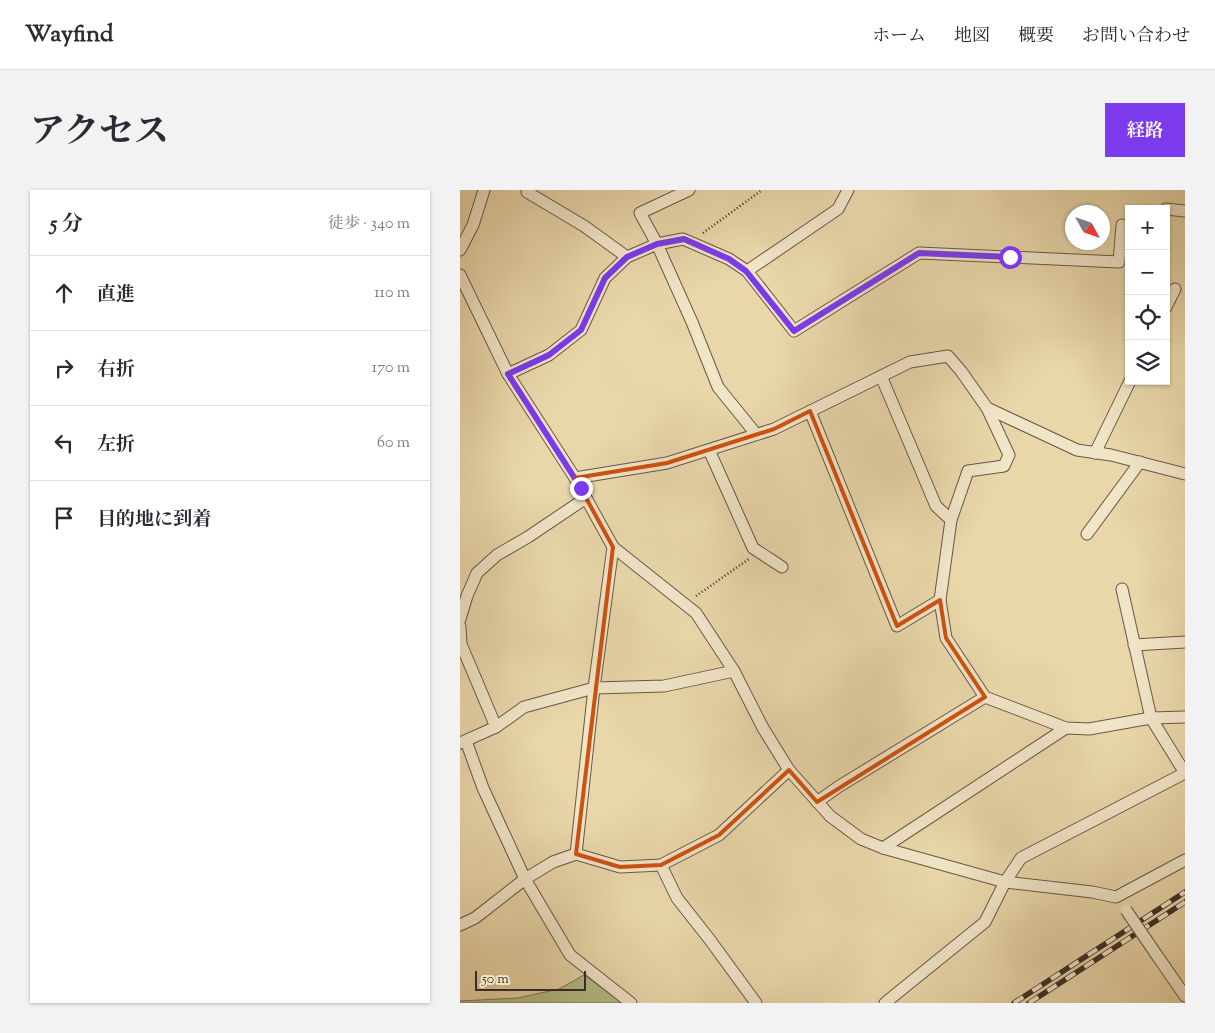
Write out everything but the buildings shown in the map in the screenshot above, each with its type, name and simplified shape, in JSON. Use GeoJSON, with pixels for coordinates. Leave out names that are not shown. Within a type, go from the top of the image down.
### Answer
{"type":"FeatureCollection","features":[{"type":"Feature","properties":{"kind":"street"},"geometry":{"type":"LineString","coordinates":[[460,250],[473,225],[484,190]]}},
{"type":"Feature","properties":{"kind":"street"},"geometry":{"type":"LineString","coordinates":[[689,190],[640,213],[657,244],[692,322],[718,387],[756,434]]}},
{"type":"Feature","properties":{"kind":"street"},"geometry":{"type":"LineString","coordinates":[[746,271],[838,209],[848,190]]}},
{"type":"Feature","properties":{"kind":"street"},"geometry":{"type":"LineString","coordinates":[[526,191],[584,226],[627,257]]}},
{"type":"Feature","properties":{"kind":"street"},"geometry":{"type":"LineString","coordinates":[[1170,209],[1185,211]]}},
{"type":"Feature","properties":{"kind":"street"},"geometry":{"type":"LineString","coordinates":[[508,374],[549,355],[581,330],[605,278],[627,257],[657,244],[684,239],[729,259],[746,271],[794,331],[919,253],[1119,262],[1122,226]]}},
{"type":"Feature","properties":{"kind":"street"},"geometry":{"type":"LineString","coordinates":[[460,275],[463,293],[508,374],[575,478],[613,547],[696,613],[734,670],[763,728],[789,770],[830,816],[861,839],[882,848],[1005,882],[1092,892],[1116,897],[1185,860]]}},
{"type":"Feature","properties":{"kind":"street"},"geometry":{"type":"LineString","coordinates":[[1170,299],[1175,289]]}},
{"type":"Feature","properties":{"kind":"street"},"geometry":{"type":"LineString","coordinates":[[575,478],[667,463],[774,429],[910,362],[948,356],[988,408],[1008,455],[1004,466],[968,471],[951,520],[940,600],[946,638],[985,696],[1066,728],[1089,728],[1151,718],[1185,717]]}},
{"type":"Feature","properties":{"kind":"street"},"geometry":{"type":"LineString","coordinates":[[881,376],[936,506],[951,520]]}},
{"type":"Feature","properties":{"kind":"street"},"geometry":{"type":"LineString","coordinates":[[1095,453],[1128,385]]}},
{"type":"Feature","properties":{"kind":"street"},"geometry":{"type":"LineString","coordinates":[[988,408],[1077,450],[1111,455],[1185,474]]}},
{"type":"Feature","properties":{"kind":"street"},"geometry":{"type":"LineString","coordinates":[[810,411],[898,626],[940,600]]}},
{"type":"Feature","properties":{"kind":"street"},"geometry":{"type":"LineString","coordinates":[[708,450],[753,548],[782,567]]}},
{"type":"Feature","properties":{"kind":"street"},"geometry":{"type":"LineString","coordinates":[[1087,534],[1140,462]]}},
{"type":"Feature","properties":{"kind":"street"},"geometry":{"type":"LineString","coordinates":[[460,619],[477,573],[497,555],[528,537],[586,498]]}},
{"type":"Feature","properties":{"kind":"street"},"geometry":{"type":"LineString","coordinates":[[576,854],[594,688],[613,547]]}},
{"type":"Feature","properties":{"kind":"street"},"geometry":{"type":"LineString","coordinates":[[885,1003],[985,922],[1005,882],[1021,858],[1185,773],[1151,718],[1122,589]]}},
{"type":"Feature","properties":{"kind":"street"},"geometry":{"type":"LineString","coordinates":[[460,626],[462,644],[496,727]]}},
{"type":"Feature","properties":{"kind":"street"},"geometry":{"type":"LineString","coordinates":[[1134,645],[1185,642]]}},
{"type":"Feature","properties":{"kind":"street"},"geometry":{"type":"LineString","coordinates":[[630,1003],[570,955],[525,879],[463,742],[496,727],[524,707],[594,688],[664,686],[734,670]]}},
{"type":"Feature","properties":{"kind":"street"},"geometry":{"type":"LineString","coordinates":[[817,802],[985,696]]}},
{"type":"Feature","properties":{"kind":"street"},"geometry":{"type":"LineString","coordinates":[[882,848],[1066,728]]}},
{"type":"Feature","properties":{"kind":"street"},"geometry":{"type":"LineString","coordinates":[[460,926],[475,918],[525,879],[553,862],[576,854],[620,867],[661,865],[719,835],[789,770]]}},
{"type":"Feature","properties":{"kind":"street"},"geometry":{"type":"LineString","coordinates":[[661,865],[677,898],[756,1003]]}},
{"type":"Feature","properties":{"kind":"street"},"geometry":{"type":"LineString","coordinates":[[1116,897],[1185,996]]}},
{"type":"Feature","properties":{"kind":"path"},"geometry":{"type":"LineString","coordinates":[[691,242],[762,190]]}},
{"type":"Feature","properties":{"kind":"path"},"geometry":{"type":"LineString","coordinates":[[684,604],[750,558],[753,548]]}},
{"type":"Feature","properties":{"kind":"highlighted area"},"geometry":{"type":"Polygon","coordinates":[[[810,411],[897,626],[940,600],[946,638],[985,697],[817,802],[789,770],[719,835],[661,865],[620,867],[576,854],[613,547],[575,478],[667,463],[774,429],[810,411]]]}},
{"type":"Feature","properties":{"kind":"green space"},"geometry":{"type":"Polygon","coordinates":[[[584,975],[623,1003],[460,1003],[460,1001],[518,998],[559,989],[584,975]]]}},
{"type":"Feature","properties":{"kind":"railway"},"geometry":{"type":"LineString","coordinates":[[1014,1003],[1185,892]]}},
{"type":"Feature","properties":{"kind":"railway"},"geometry":{"type":"LineString","coordinates":[[1029,1003],[1185,902]]}},
{"type":"Feature","properties":{"kind":"route"},"geometry":{"type":"LineString","coordinates":[[581,488],[508,374],[549,355],[581,330],[605,278],[627,257],[657,244],[684,239],[729,259],[746,271],[794,331],[919,253],[1010,257]]}}]}
